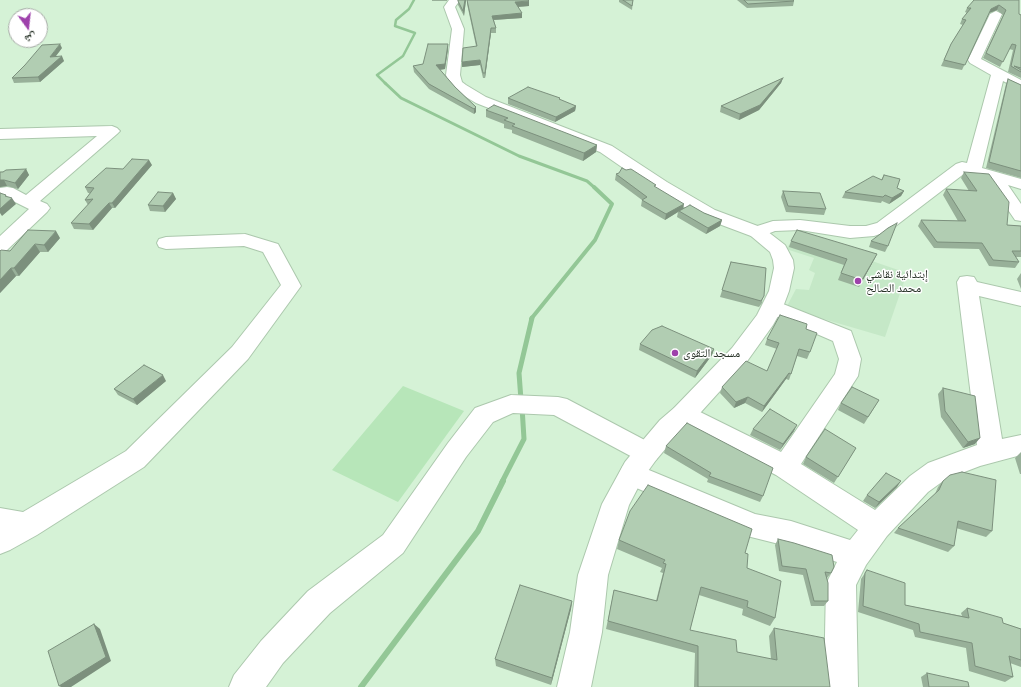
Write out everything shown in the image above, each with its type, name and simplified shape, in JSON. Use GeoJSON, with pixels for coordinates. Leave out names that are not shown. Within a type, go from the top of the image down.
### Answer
{"type":"FeatureCollection","features":[{"type":"Feature","properties":{"kind":"street"},"geometry":{"type":"LineString","coordinates":[[455,0],[449,7],[458,29],[453,75],[456,83],[461,88],[493,106],[568,133],[606,149],[661,186],[709,214],[757,232],[778,249],[783,260],[784,268],[781,283],[773,307],[765,320],[740,354],[683,415],[669,427],[640,464],[616,504],[593,575],[586,632],[574,687]]}},
{"type":"Feature","properties":{"kind":"street"},"geometry":{"type":"LineString","coordinates":[[996,14],[974,60],[1021,86]]}},
{"type":"Feature","properties":{"kind":"street"},"geometry":{"type":"LineString","coordinates":[[973,170],[998,73]]}},
{"type":"Feature","properties":{"kind":"street"},"geometry":{"type":"LineString","coordinates":[[0,134],[112,131],[28,202]]}},
{"type":"Feature","properties":{"kind":"street"},"geometry":{"type":"LineString","coordinates":[[757,232],[773,226],[800,225],[850,232],[868,232],[883,227],[962,167],[1021,183]]}},
{"type":"Feature","properties":{"kind":"street"},"geometry":{"type":"LineString","coordinates":[[992,175],[1021,216]]}},
{"type":"Feature","properties":{"kind":"street"},"geometry":{"type":"LineString","coordinates":[[0,193],[7,192],[41,208],[0,246]]}},
{"type":"Feature","properties":{"kind":"street"},"geometry":{"type":"LineString","coordinates":[[0,541],[27,526],[135,458],[240,353],[291,286],[271,248],[245,240],[166,243]]}},
{"type":"Feature","properties":{"kind":"street"},"geometry":{"type":"LineString","coordinates":[[991,452],[967,285],[1021,299]]}},
{"type":"Feature","properties":{"kind":"street"},"geometry":{"type":"LineString","coordinates":[[773,307],[843,336],[850,359],[846,376],[785,467]]}},
{"type":"Feature","properties":{"kind":"street"},"geometry":{"type":"LineString","coordinates":[[246,687],[272,652],[319,602],[393,544],[457,450],[484,415],[511,404],[558,406],[640,464],[753,526],[791,534],[856,556]]}},
{"type":"Feature","properties":{"kind":"street"},"geometry":{"type":"LineString","coordinates":[[683,415],[785,467],[877,527]]}},
{"type":"Feature","properties":{"kind":"street"},"geometry":{"type":"LineString","coordinates":[[841,687],[841,584],[856,556],[877,527],[919,484],[937,471],[961,461],[1021,445]]}},
{"type":"Feature","properties":{"kind":"street"},"geometry":{"type":"LineString","coordinates":[[0,520],[27,526]]}},
{"type":"Feature","properties":{"kind":"shaded area","name":"إبتدائية نقاشي محمد الصالح"},"geometry":{"type":"Polygon","coordinates":[[[796,235],[907,273],[885,337],[786,308],[796,289],[809,290],[815,273],[809,270],[814,258],[786,249],[796,235]]]}},
{"type":"Feature","properties":{"kind":"shaded area"},"geometry":{"type":"Polygon","coordinates":[[[403,386],[464,411],[398,502],[332,470],[403,386]]]}},
{"type":"Feature","properties":{"kind":"building"},"geometry":{"type":"Polygon","coordinates":[[[465,0],[463,11],[458,1],[465,0]]]}},
{"type":"Feature","properties":{"kind":"building"},"geometry":{"type":"Polygon","coordinates":[[[467,0],[529,1],[515,2],[522,13],[492,16],[496,28],[491,28],[485,73],[483,73],[480,60],[462,62],[463,48],[477,46],[467,0]]]}},
{"type":"Feature","properties":{"kind":"building"},"geometry":{"type":"Polygon","coordinates":[[[623,0],[633,0],[632,6],[623,0]]]}},
{"type":"Feature","properties":{"kind":"building"},"geometry":{"type":"Polygon","coordinates":[[[744,0],[793,0],[794,1],[748,4],[744,0]]]}},
{"type":"Feature","properties":{"kind":"building"},"geometry":{"type":"Polygon","coordinates":[[[974,0],[1019,0],[1019,14],[1021,15],[1021,68],[1014,66],[1021,70],[1021,72],[1011,66],[1016,45],[1012,44],[1003,62],[986,53],[1006,10],[999,5],[991,9],[965,65],[944,60],[951,44],[966,20],[962,19],[971,8],[967,8],[974,0]]]}},
{"type":"Feature","properties":{"kind":"building"},"geometry":{"type":"Polygon","coordinates":[[[60,44],[50,57],[62,56],[38,77],[12,78],[39,48],[48,48],[48,45],[60,44]]]}},
{"type":"Feature","properties":{"kind":"building"},"geometry":{"type":"Polygon","coordinates":[[[428,44],[448,44],[445,64],[436,65],[455,87],[476,107],[474,109],[429,84],[413,66],[423,64],[428,44]]]}},
{"type":"Feature","properties":{"kind":"building"},"geometry":{"type":"Polygon","coordinates":[[[783,78],[760,105],[740,114],[721,106],[783,78]]]}},
{"type":"Feature","properties":{"kind":"building"},"geometry":{"type":"Polygon","coordinates":[[[1008,79],[1021,85],[1021,171],[989,162],[1008,79]]]}},
{"type":"Feature","properties":{"kind":"building"},"geometry":{"type":"Polygon","coordinates":[[[528,87],[560,98],[559,99],[576,106],[556,117],[508,98],[528,87]]]}},
{"type":"Feature","properties":{"kind":"building"},"geometry":{"type":"Polygon","coordinates":[[[494,105],[597,145],[584,153],[512,126],[515,124],[504,120],[508,118],[486,110],[494,105]]]}},
{"type":"Feature","properties":{"kind":"building"},"geometry":{"type":"Polygon","coordinates":[[[132,159],[149,160],[112,203],[109,203],[89,224],[71,223],[93,199],[85,200],[94,188],[85,187],[106,168],[123,169],[132,159]]]}},
{"type":"Feature","properties":{"kind":"building"},"geometry":{"type":"Polygon","coordinates":[[[622,168],[626,170],[631,169],[656,185],[654,186],[684,204],[666,214],[642,200],[647,197],[616,174],[619,173],[622,168]]]}},
{"type":"Feature","properties":{"kind":"building"},"geometry":{"type":"Polygon","coordinates":[[[26,169],[15,183],[0,180],[0,172],[6,170],[26,169]]]}},
{"type":"Feature","properties":{"kind":"building"},"geometry":{"type":"Polygon","coordinates":[[[964,172],[989,174],[1009,202],[1007,225],[1021,226],[1021,251],[1012,251],[1019,262],[993,260],[982,243],[937,242],[921,220],[966,221],[946,189],[977,191],[964,172]]]}},
{"type":"Feature","properties":{"kind":"building"},"geometry":{"type":"Polygon","coordinates":[[[884,175],[900,179],[897,188],[904,191],[892,198],[885,195],[883,197],[845,192],[873,176],[882,180],[884,175]]]}},
{"type":"Feature","properties":{"kind":"building"},"geometry":{"type":"Polygon","coordinates":[[[783,191],[820,193],[826,209],[788,206],[783,191]]]}},
{"type":"Feature","properties":{"kind":"building"},"geometry":{"type":"Polygon","coordinates":[[[158,192],[173,193],[163,206],[148,205],[158,192]]]}},
{"type":"Feature","properties":{"kind":"building"},"geometry":{"type":"Polygon","coordinates":[[[0,193],[12,198],[0,209],[0,193]]]}},
{"type":"Feature","properties":{"kind":"building"},"geometry":{"type":"Polygon","coordinates":[[[690,205],[704,213],[722,220],[708,228],[679,211],[690,205]]]}},
{"type":"Feature","properties":{"kind":"building"},"geometry":{"type":"Polygon","coordinates":[[[897,223],[888,246],[871,241],[888,228],[897,223]]]}},
{"type":"Feature","properties":{"kind":"building"},"geometry":{"type":"Polygon","coordinates":[[[28,230],[56,231],[44,245],[35,244],[14,268],[11,268],[0,280],[0,251],[10,251],[28,230]]]}},
{"type":"Feature","properties":{"kind":"building"},"geometry":{"type":"Polygon","coordinates":[[[797,230],[877,254],[862,280],[841,273],[847,259],[791,241],[797,230]]]}},
{"type":"Feature","properties":{"kind":"building"},"geometry":{"type":"Polygon","coordinates":[[[731,262],[766,268],[764,296],[761,301],[722,290],[731,262]]]}},
{"type":"Feature","properties":{"kind":"building"},"geometry":{"type":"Polygon","coordinates":[[[780,315],[807,324],[806,329],[817,333],[810,352],[799,349],[791,374],[789,373],[764,406],[748,397],[736,402],[722,387],[746,361],[767,371],[779,343],[767,339],[780,315]]]}},
{"type":"Feature","properties":{"kind":"building","name":"مسجد التقوى"},"geometry":{"type":"Polygon","coordinates":[[[662,326],[714,349],[697,371],[640,344],[652,330],[662,326]]]}},
{"type":"Feature","properties":{"kind":"building"},"geometry":{"type":"Polygon","coordinates":[[[144,365],[163,375],[133,399],[114,389],[144,365]]]}},
{"type":"Feature","properties":{"kind":"building"},"geometry":{"type":"Polygon","coordinates":[[[852,387],[879,400],[868,417],[841,403],[852,387]]]}},
{"type":"Feature","properties":{"kind":"building"},"geometry":{"type":"Polygon","coordinates":[[[943,388],[975,396],[980,438],[968,442],[945,411],[943,388]]]}},
{"type":"Feature","properties":{"kind":"building"},"geometry":{"type":"Polygon","coordinates":[[[770,409],[797,425],[783,444],[753,429],[770,409]]]}},
{"type":"Feature","properties":{"kind":"building"},"geometry":{"type":"Polygon","coordinates":[[[687,423],[773,468],[763,496],[709,476],[711,473],[666,446],[687,423]]]}},
{"type":"Feature","properties":{"kind":"building"},"geometry":{"type":"Polygon","coordinates":[[[825,429],[856,448],[838,477],[806,457],[825,429]]]}},
{"type":"Feature","properties":{"kind":"building"},"geometry":{"type":"Polygon","coordinates":[[[962,472],[996,480],[992,531],[958,521],[954,546],[898,528],[939,490],[943,481],[950,475],[962,472]]]}},
{"type":"Feature","properties":{"kind":"building"},"geometry":{"type":"Polygon","coordinates":[[[886,473],[901,481],[879,502],[867,495],[886,473]]]}},
{"type":"Feature","properties":{"kind":"building"},"geometry":{"type":"Polygon","coordinates":[[[648,485],[752,529],[745,553],[748,554],[747,568],[781,581],[775,618],[747,607],[748,601],[701,587],[690,630],[736,640],[737,652],[777,660],[774,628],[824,638],[830,687],[698,687],[698,646],[608,621],[614,590],[657,601],[666,564],[663,563],[665,560],[619,540],[630,511],[648,485]]]}},
{"type":"Feature","properties":{"kind":"building"},"geometry":{"type":"Polygon","coordinates":[[[778,539],[832,555],[834,567],[831,573],[825,572],[828,583],[828,601],[814,601],[806,569],[782,566],[778,539]]]}},
{"type":"Feature","properties":{"kind":"building"},"geometry":{"type":"Polygon","coordinates":[[[867,570],[905,583],[905,605],[969,618],[967,608],[1002,618],[1003,623],[1021,629],[1021,660],[1009,656],[1013,677],[975,666],[972,643],[920,632],[919,624],[863,606],[865,573],[867,570]]]}},
{"type":"Feature","properties":{"kind":"building"},"geometry":{"type":"Polygon","coordinates":[[[520,585],[572,601],[552,678],[495,659],[520,585]]]}},
{"type":"Feature","properties":{"kind":"building"},"geometry":{"type":"Polygon","coordinates":[[[94,624],[106,657],[59,686],[48,651],[94,624]]]}},
{"type":"Feature","properties":{"kind":"building"},"geometry":{"type":"Polygon","coordinates":[[[927,673],[968,682],[969,687],[929,687],[927,673]]]}},
{"type":"Feature","properties":{"kind":"waterway"},"geometry":{"type":"LineString","coordinates":[[385,83],[377,75],[403,56],[415,33],[395,26],[396,20],[409,9],[414,0]]}},
{"type":"Feature","properties":{"kind":"waterway"},"geometry":{"type":"LineString","coordinates":[[385,83],[401,98],[519,156],[587,181],[595,188]]}},
{"type":"Feature","properties":{"kind":"waterway"},"geometry":{"type":"LineString","coordinates":[[531,319],[595,240],[612,204],[594,187]]}},
{"type":"Feature","properties":{"kind":"waterway"},"geometry":{"type":"LineString","coordinates":[[521,400],[519,373],[532,318]]}},
{"type":"Feature","properties":{"kind":"waterway"},"geometry":{"type":"LineString","coordinates":[[502,482],[524,439],[522,407]]}},
{"type":"Feature","properties":{"kind":"waterway"},"geometry":{"type":"LineString","coordinates":[[361,687],[478,531],[503,481]]}},
{"type":"Feature","properties":{"kind":"place","name":"إبتدائية نقاشي محمد الصالح"},"geometry":{"type":"Point","coordinates":[858,281]}},
{"type":"Feature","properties":{"kind":"place","name":"مسجد التقوى"},"geometry":{"type":"Point","coordinates":[675,353]}}]}
